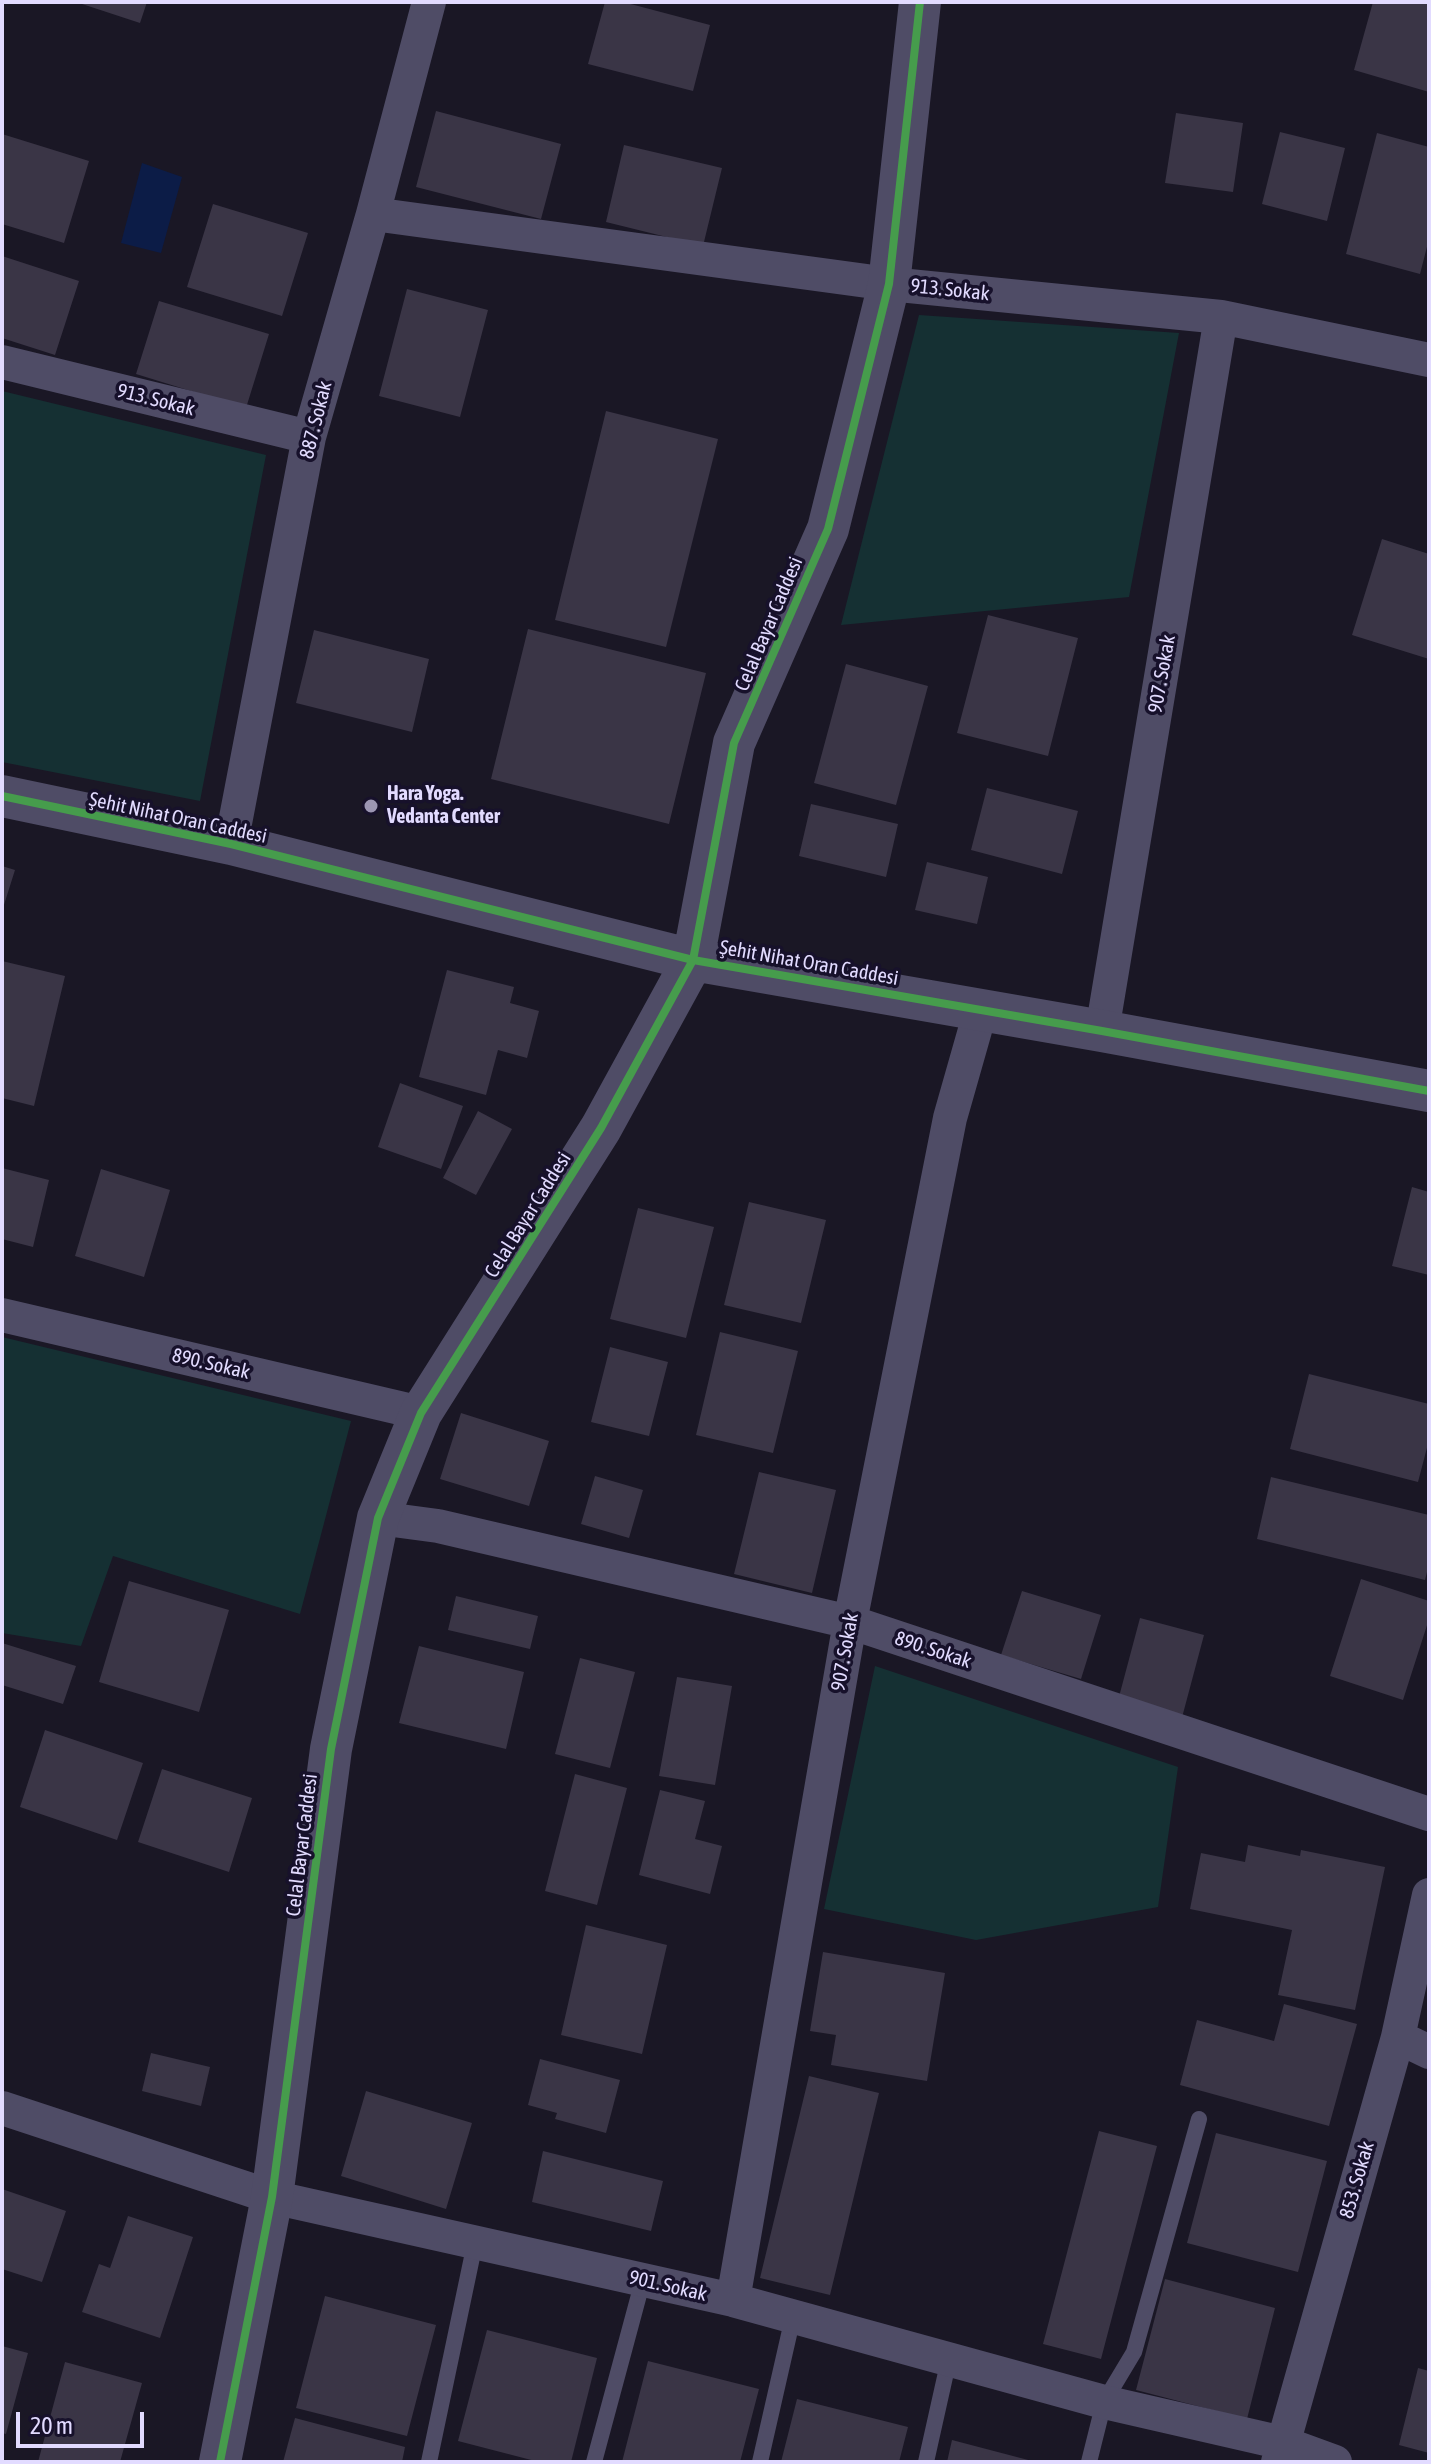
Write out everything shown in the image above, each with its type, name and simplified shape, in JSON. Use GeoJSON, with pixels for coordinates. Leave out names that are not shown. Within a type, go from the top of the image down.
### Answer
{"type":"FeatureCollection","features":[{"type":"Feature","properties":{"kind":"street","name":"887. Sokak"},"geometry":{"type":"LineString","coordinates":[[231,844],[309,437],[429,2]]}},
{"type":"Feature","properties":{"kind":"street","name":"Celal Bayar Caddesi"},"geometry":{"type":"LineString","coordinates":[[220,2462],[272,2197],[331,1749],[378,1518],[421,1413],[601,1128],[693,960],[734,743],[828,529],[889,284],[920,2]]}},
{"type":"Feature","properties":{"kind":"street","name":"913. Sokak"},"geometry":{"type":"LineString","coordinates":[[373,214],[889,284],[1221,317],[1429,360]]}},
{"type":"Feature","properties":{"kind":"street","name":"907. Sokak"},"geometry":{"type":"LineString","coordinates":[[1102,1031],[1221,317]]}},
{"type":"Feature","properties":{"kind":"street","name":"913. Sokak"},"geometry":{"type":"LineString","coordinates":[[2,362],[309,437]]}},
{"type":"Feature","properties":{"kind":"street","name":"Şehit Nihat Oran Caddesi"},"geometry":{"type":"LineString","coordinates":[[2,796],[231,844],[693,960],[1429,1091]]}},
{"type":"Feature","properties":{"kind":"street","name":"907. Sokak"},"geometry":{"type":"LineString","coordinates":[[733,2300],[850,1622],[950,1118],[981,1009]]}},
{"type":"Feature","properties":{"kind":"street","name":"890. Sokak"},"geometry":{"type":"LineString","coordinates":[[2,1315],[421,1413]]}},
{"type":"Feature","properties":{"kind":"street","name":"890. Sokak"},"geometry":{"type":"LineString","coordinates":[[378,1518],[438,1526],[850,1622],[1429,1814]]}},
{"type":"Feature","properties":{"kind":"street","name":"853. Sokak"},"geometry":{"type":"LineString","coordinates":[[1281,2452],[1398,2037],[1429,1895]]}},
{"type":"Feature","properties":{"kind":"street"},"geometry":{"type":"LineString","coordinates":[[1398,2037],[1429,2052]]}},
{"type":"Feature","properties":{"kind":"street","name":"901. Sokak"},"geometry":{"type":"LineString","coordinates":[[2,2108],[272,2197],[733,2300],[1281,2452],[1335,2462]]}},
{"type":"Feature","properties":{"kind":"lane"},"geometry":{"type":"LineString","coordinates":[[1089,2462],[1104,2402],[1134,2352],[1199,2119]]}},
{"type":"Feature","properties":{"kind":"lane"},"geometry":{"type":"LineString","coordinates":[[429,2462],[475,2243]]}},
{"type":"Feature","properties":{"kind":"lane"},"geometry":{"type":"LineString","coordinates":[[594,2462],[643,2280]]}},
{"type":"Feature","properties":{"kind":"lane"},"geometry":{"type":"LineString","coordinates":[[760,2462],[793,2317]]}},
{"type":"Feature","properties":{"kind":"lane"},"geometry":{"type":"LineString","coordinates":[[926,2462],[949,2359]]}},
{"type":"Feature","properties":{"kind":"green space"},"geometry":{"type":"Polygon","coordinates":[[[919,315],[1179,333],[1129,597],[841,625],[919,315]]]}},
{"type":"Feature","properties":{"kind":"green space"},"geometry":{"type":"Polygon","coordinates":[[[2,391],[266,455],[200,801],[2,762],[2,391]]]}},
{"type":"Feature","properties":{"kind":"green space"},"geometry":{"type":"Polygon","coordinates":[[[2,1337],[351,1421],[300,1614],[113,1556],[81,1646],[2,1633],[2,1337]]]}},
{"type":"Feature","properties":{"kind":"green space"},"geometry":{"type":"Polygon","coordinates":[[[875,1666],[1178,1767],[1158,1907],[976,1940],[824,1909],[875,1666]]]}},
{"type":"Feature","properties":{"kind":"water"},"geometry":{"type":"Polygon","coordinates":[[[142,163],[182,177],[161,253],[121,243],[142,163]]]}},
{"type":"Feature","properties":{"kind":"building"},"geometry":{"type":"Polygon","coordinates":[[[76,2],[147,2],[140,23],[76,2]]]}},
{"type":"Feature","properties":{"kind":"building"},"geometry":{"type":"Polygon","coordinates":[[[605,2],[623,2],[710,25],[693,91],[588,64],[605,2]]]}},
{"type":"Feature","properties":{"kind":"building"},"geometry":{"type":"Polygon","coordinates":[[[1373,2],[1429,2],[1429,92],[1354,70],[1373,2]]]}},
{"type":"Feature","properties":{"kind":"building"},"geometry":{"type":"Polygon","coordinates":[[[436,111],[561,144],[541,219],[416,187],[436,111]]]}},
{"type":"Feature","properties":{"kind":"building"},"geometry":{"type":"Polygon","coordinates":[[[1176,113],[1243,123],[1233,192],[1165,183],[1176,113]]]}},
{"type":"Feature","properties":{"kind":"building"},"geometry":{"type":"Polygon","coordinates":[[[1280,132],[1345,148],[1327,221],[1262,204],[1280,132]]]}},
{"type":"Feature","properties":{"kind":"building"},"geometry":{"type":"Polygon","coordinates":[[[1377,133],[1429,147],[1429,239],[1420,274],[1346,254],[1377,133]]]}},
{"type":"Feature","properties":{"kind":"building"},"geometry":{"type":"Polygon","coordinates":[[[2,134],[89,161],[64,243],[2,224],[2,134]]]}},
{"type":"Feature","properties":{"kind":"building"},"geometry":{"type":"Polygon","coordinates":[[[624,145],[722,168],[703,246],[606,222],[624,145]]]}},
{"type":"Feature","properties":{"kind":"building"},"geometry":{"type":"Polygon","coordinates":[[[213,204],[308,233],[282,316],[187,287],[213,204]]]}},
{"type":"Feature","properties":{"kind":"building"},"geometry":{"type":"Polygon","coordinates":[[[2,256],[79,281],[55,355],[2,338],[2,256]]]}},
{"type":"Feature","properties":{"kind":"building"},"geometry":{"type":"Polygon","coordinates":[[[407,289],[488,310],[460,417],[379,396],[407,289]]]}},
{"type":"Feature","properties":{"kind":"building"},"geometry":{"type":"Polygon","coordinates":[[[159,301],[269,334],[246,408],[136,374],[159,301]]]}},
{"type":"Feature","properties":{"kind":"building"},"geometry":{"type":"Polygon","coordinates":[[[606,411],[718,439],[666,647],[555,620],[606,411]]]}},
{"type":"Feature","properties":{"kind":"building"},"geometry":{"type":"Polygon","coordinates":[[[1382,539],[1429,554],[1429,659],[1352,635],[1382,539]]]}},
{"type":"Feature","properties":{"kind":"building"},"geometry":{"type":"Polygon","coordinates":[[[988,615],[1078,638],[1048,756],[957,733],[988,615]]]}},
{"type":"Feature","properties":{"kind":"building"},"geometry":{"type":"Polygon","coordinates":[[[528,629],[706,673],[669,824],[491,779],[528,629]]]}},
{"type":"Feature","properties":{"kind":"building"},"geometry":{"type":"Polygon","coordinates":[[[314,630],[429,659],[412,732],[296,703],[314,630]]]}},
{"type":"Feature","properties":{"kind":"building"},"geometry":{"type":"Polygon","coordinates":[[[846,664],[928,686],[896,805],[814,783],[846,664]]]}},
{"type":"Feature","properties":{"kind":"building"},"geometry":{"type":"Polygon","coordinates":[[[987,788],[1078,811],[1062,874],[971,850],[987,788]]]}},
{"type":"Feature","properties":{"kind":"building"},"geometry":{"type":"Polygon","coordinates":[[[811,804],[898,824],[886,877],[799,856],[811,804]]]}},
{"type":"Feature","properties":{"kind":"building"},"geometry":{"type":"Polygon","coordinates":[[[927,862],[988,877],[977,924],[915,910],[927,862]]]}},
{"type":"Feature","properties":{"kind":"building"},"geometry":{"type":"Polygon","coordinates":[[[2,866],[15,870],[3,908],[2,908],[2,866]]]}},
{"type":"Feature","properties":{"kind":"building"},"geometry":{"type":"Polygon","coordinates":[[[2,961],[65,976],[34,1106],[2,1098],[2,961]]]}},
{"type":"Feature","properties":{"kind":"building"},"geometry":{"type":"Polygon","coordinates":[[[447,970],[514,987],[510,1003],[539,1011],[527,1058],[498,1050],[486,1095],[419,1077],[447,970]]]}},
{"type":"Feature","properties":{"kind":"building"},"geometry":{"type":"Polygon","coordinates":[[[400,1083],[463,1106],[441,1169],[378,1147],[400,1083]]]}},
{"type":"Feature","properties":{"kind":"building"},"geometry":{"type":"Polygon","coordinates":[[[478,1111],[512,1129],[476,1195],[443,1178],[478,1111]]]}},
{"type":"Feature","properties":{"kind":"building"},"geometry":{"type":"Polygon","coordinates":[[[2,1168],[49,1180],[33,1247],[2,1239],[2,1168]]]}},
{"type":"Feature","properties":{"kind":"building"},"geometry":{"type":"Polygon","coordinates":[[[101,1169],[170,1190],[144,1277],[75,1256],[101,1169]]]}},
{"type":"Feature","properties":{"kind":"building"},"geometry":{"type":"Polygon","coordinates":[[[1412,1187],[1429,1192],[1429,1275],[1392,1266],[1412,1187]]]}},
{"type":"Feature","properties":{"kind":"building"},"geometry":{"type":"Polygon","coordinates":[[[749,1202],[826,1220],[801,1323],[724,1305],[749,1202]]]}},
{"type":"Feature","properties":{"kind":"building"},"geometry":{"type":"Polygon","coordinates":[[[638,1208],[714,1227],[686,1338],[610,1319],[638,1208]]]}},
{"type":"Feature","properties":{"kind":"building"},"geometry":{"type":"Polygon","coordinates":[[[720,1332],[798,1351],[773,1453],[696,1435],[720,1332]]]}},
{"type":"Feature","properties":{"kind":"building"},"geometry":{"type":"Polygon","coordinates":[[[610,1347],[668,1362],[649,1436],[591,1422],[610,1347]]]}},
{"type":"Feature","properties":{"kind":"building"},"geometry":{"type":"Polygon","coordinates":[[[1309,1374],[1429,1404],[1429,1440],[1418,1482],[1290,1449],[1309,1374]]]}},
{"type":"Feature","properties":{"kind":"building"},"geometry":{"type":"Polygon","coordinates":[[[461,1413],[549,1441],[529,1506],[440,1479],[461,1413]]]}},
{"type":"Feature","properties":{"kind":"building"},"geometry":{"type":"Polygon","coordinates":[[[759,1472],[836,1490],[812,1593],[734,1574],[759,1472]]]}},
{"type":"Feature","properties":{"kind":"building"},"geometry":{"type":"Polygon","coordinates":[[[595,1476],[643,1490],[629,1538],[581,1524],[595,1476]]]}},
{"type":"Feature","properties":{"kind":"building"},"geometry":{"type":"Polygon","coordinates":[[[1271,1477],[1429,1515],[1429,1564],[1425,1580],[1257,1539],[1271,1477]]]}},
{"type":"Feature","properties":{"kind":"building"},"geometry":{"type":"Polygon","coordinates":[[[1361,1579],[1429,1601],[1429,1619],[1403,1700],[1330,1676],[1361,1579]]]}},
{"type":"Feature","properties":{"kind":"building"},"geometry":{"type":"Polygon","coordinates":[[[129,1581],[229,1610],[199,1712],[99,1682],[129,1581]]]}},
{"type":"Feature","properties":{"kind":"building"},"geometry":{"type":"Polygon","coordinates":[[[1022,1591],[1101,1615],[1081,1679],[1001,1655],[1022,1591]]]}},
{"type":"Feature","properties":{"kind":"building"},"geometry":{"type":"Polygon","coordinates":[[[456,1596],[538,1616],[530,1649],[448,1630],[456,1596]]]}},
{"type":"Feature","properties":{"kind":"building"},"geometry":{"type":"Polygon","coordinates":[[[1140,1618],[1204,1635],[1180,1725],[1116,1708],[1140,1618]]]}},
{"type":"Feature","properties":{"kind":"building"},"geometry":{"type":"Polygon","coordinates":[[[2,1643],[76,1666],[63,1704],[2,1685],[2,1643]]]}},
{"type":"Feature","properties":{"kind":"building"},"geometry":{"type":"Polygon","coordinates":[[[419,1646],[524,1672],[506,1749],[399,1723],[419,1646]]]}},
{"type":"Feature","properties":{"kind":"building"},"geometry":{"type":"Polygon","coordinates":[[[580,1658],[635,1672],[610,1768],[555,1754],[580,1658]]]}},
{"type":"Feature","properties":{"kind":"building"},"geometry":{"type":"Polygon","coordinates":[[[677,1677],[732,1686],[715,1785],[659,1776],[677,1677]]]}},
{"type":"Feature","properties":{"kind":"building"},"geometry":{"type":"Polygon","coordinates":[[[45,1730],[143,1763],[117,1840],[20,1807],[45,1730]]]}},
{"type":"Feature","properties":{"kind":"building"},"geometry":{"type":"Polygon","coordinates":[[[162,1769],[252,1798],[229,1872],[138,1842],[162,1769]]]}},
{"type":"Feature","properties":{"kind":"building"},"geometry":{"type":"Polygon","coordinates":[[[575,1774],[627,1788],[597,1905],[545,1891],[575,1774]]]}},
{"type":"Feature","properties":{"kind":"building"},"geometry":{"type":"Polygon","coordinates":[[[660,1790],[705,1801],[695,1839],[722,1846],[710,1894],[639,1875],[660,1790]]]}},
{"type":"Feature","properties":{"kind":"building"},"geometry":{"type":"Polygon","coordinates":[[[1248,1845],[1300,1856],[1301,1850],[1385,1867],[1355,2010],[1278,1995],[1292,1930],[1190,1909],[1201,1853],[1245,1862],[1248,1845]]]}},
{"type":"Feature","properties":{"kind":"building"},"geometry":{"type":"Polygon","coordinates":[[[586,1925],[667,1945],[642,2054],[561,2035],[586,1925]]]}},
{"type":"Feature","properties":{"kind":"building"},"geometry":{"type":"Polygon","coordinates":[[[823,1952],[945,1973],[927,2081],[831,2065],[836,2035],[810,2031],[823,1952]]]}},
{"type":"Feature","properties":{"kind":"building"},"geometry":{"type":"Polygon","coordinates":[[[1284,2004],[1357,2024],[1329,2126],[1180,2085],[1197,2020],[1274,2041],[1284,2004]]]}},
{"type":"Feature","properties":{"kind":"building"},"geometry":{"type":"Polygon","coordinates":[[[151,2053],[210,2067],[201,2106],[142,2091],[151,2053]]]}},
{"type":"Feature","properties":{"kind":"building"},"geometry":{"type":"Polygon","coordinates":[[[540,2059],[620,2080],[606,2133],[555,2119],[557,2113],[528,2105],[540,2059]]]}},
{"type":"Feature","properties":{"kind":"building"},"geometry":{"type":"Polygon","coordinates":[[[809,2076],[879,2093],[830,2295],[760,2278],[809,2076]]]}},
{"type":"Feature","properties":{"kind":"building"},"geometry":{"type":"Polygon","coordinates":[[[366,2091],[472,2123],[446,2209],[341,2176],[366,2091]]]}},
{"type":"Feature","properties":{"kind":"building"},"geometry":{"type":"Polygon","coordinates":[[[1099,2131],[1157,2146],[1101,2359],[1043,2344],[1099,2131]]]}},
{"type":"Feature","properties":{"kind":"building"},"geometry":{"type":"Polygon","coordinates":[[[1216,2133],[1327,2161],[1298,2272],[1187,2243],[1216,2133]]]}},
{"type":"Feature","properties":{"kind":"building"},"geometry":{"type":"Polygon","coordinates":[[[543,2151],[663,2181],[651,2231],[532,2202],[543,2151]]]}},
{"type":"Feature","properties":{"kind":"building"},"geometry":{"type":"Polygon","coordinates":[[[2,2189],[66,2211],[42,2282],[2,2269],[2,2189]]]}},
{"type":"Feature","properties":{"kind":"building"},"geometry":{"type":"Polygon","coordinates":[[[128,2216],[193,2237],[160,2338],[82,2312],[99,2264],[110,2268],[128,2216]]]}},
{"type":"Feature","properties":{"kind":"building"},"geometry":{"type":"Polygon","coordinates":[[[1165,2279],[1275,2308],[1247,2419],[1136,2390],[1165,2279]]]}},
{"type":"Feature","properties":{"kind":"building"},"geometry":{"type":"Polygon","coordinates":[[[325,2296],[436,2325],[407,2436],[296,2408],[325,2296]]]}},
{"type":"Feature","properties":{"kind":"building"},"geometry":{"type":"Polygon","coordinates":[[[487,2330],[597,2358],[571,2462],[539,2462],[458,2441],[487,2330]]]}},
{"type":"Feature","properties":{"kind":"building"},"geometry":{"type":"Polygon","coordinates":[[[2,2346],[28,2353],[6,2434],[2,2433],[2,2346]]]}},
{"type":"Feature","properties":{"kind":"building"},"geometry":{"type":"Polygon","coordinates":[[[648,2361],[759,2389],[740,2462],[622,2462],[648,2361]]]}},
{"type":"Feature","properties":{"kind":"building"},"geometry":{"type":"Polygon","coordinates":[[[65,2362],[142,2383],[120,2462],[38,2462],[65,2362]]]}},
{"type":"Feature","properties":{"kind":"building"},"geometry":{"type":"Polygon","coordinates":[[[1418,2368],[1429,2371],[1429,2453],[1399,2445],[1418,2368]]]}},
{"type":"Feature","properties":{"kind":"building"},"geometry":{"type":"Polygon","coordinates":[[[797,2399],[908,2427],[899,2462],[781,2462],[797,2399]]]}},
{"type":"Feature","properties":{"kind":"building"},"geometry":{"type":"Polygon","coordinates":[[[295,2418],[405,2447],[402,2462],[283,2462],[295,2418]]]}},
{"type":"Feature","properties":{"kind":"building"},"geometry":{"type":"Polygon","coordinates":[[[952,2440],[1032,2461],[1032,2462],[947,2462],[952,2440]]]}},
{"type":"Feature","properties":{"kind":"cycle path"},"geometry":{"type":"LineString","coordinates":[[220,2462],[272,2197],[331,1749],[378,1518],[421,1413],[601,1128],[693,960],[734,743],[828,529],[889,284],[920,2]]}},
{"type":"Feature","properties":{"kind":"cycle path"},"geometry":{"type":"LineString","coordinates":[[2,796],[231,844],[693,960],[1429,1091]]}},
{"type":"Feature","properties":{"kind":"place","name":"Hara Yoga. Vedanta Center"},"geometry":{"type":"Point","coordinates":[371,806]}}]}
